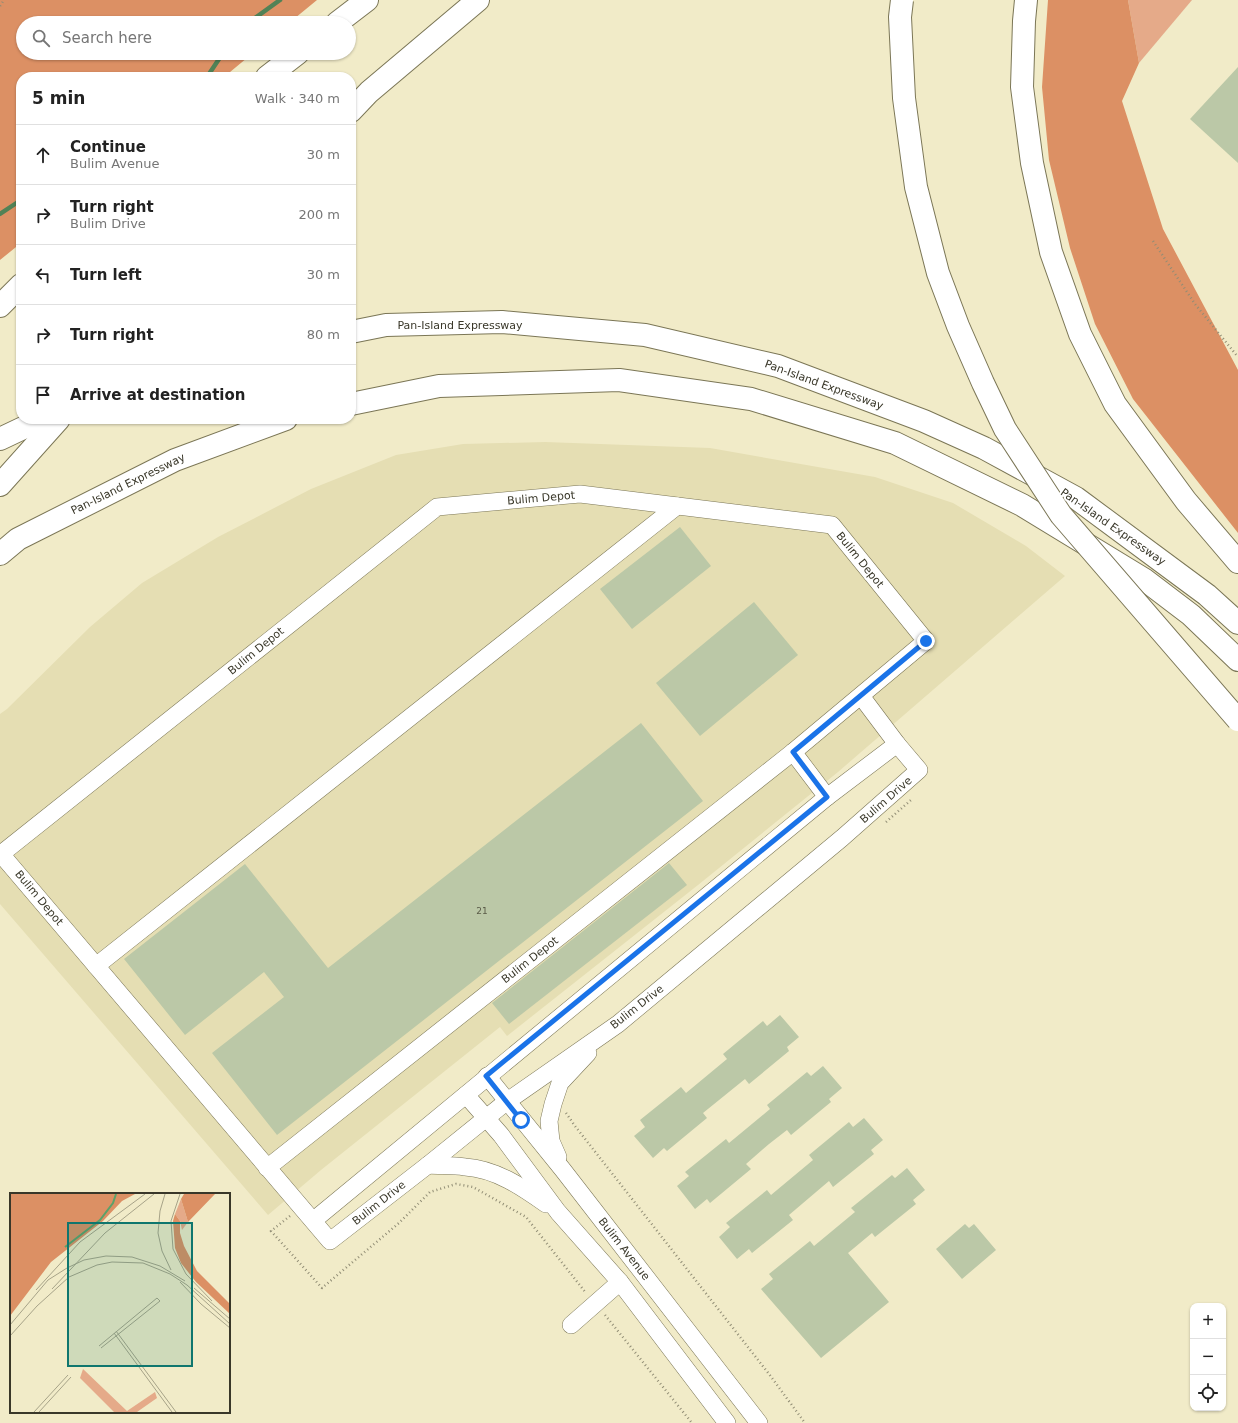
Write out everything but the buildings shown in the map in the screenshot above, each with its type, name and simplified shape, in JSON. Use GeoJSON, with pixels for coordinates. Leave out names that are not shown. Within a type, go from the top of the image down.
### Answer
{"type":"FeatureCollection","features":[{"type":"Feature","properties":{"kind":"highway"},"geometry":{"type":"LineString","coordinates":[[346,16],[367,0]]}},
{"type":"Feature","properties":{"kind":"highway"},"geometry":{"type":"LineString","coordinates":[[356,106],[369,92],[478,0]]}},
{"type":"Feature","properties":{"kind":"highway"},"geometry":{"type":"LineString","coordinates":[[902,0],[900,17],[904,98],[916,187],[938,272],[958,326],[983,383],[1005,429],[1061,515],[1238,720]]}},
{"type":"Feature","properties":{"kind":"highway"},"geometry":{"type":"LineString","coordinates":[[1026,0],[1022,87],[1032,163],[1051,252],[1080,334],[1115,404],[1186,501],[1238,562]]}},
{"type":"Feature","properties":{"kind":"highway"},"geometry":{"type":"LineString","coordinates":[[273,72],[289,60]]}},
{"type":"Feature","properties":{"kind":"highway"},"geometry":{"type":"LineString","coordinates":[[0,306],[16,291]]}},
{"type":"Feature","properties":{"kind":"highway","name":"Pan-Island Expressway"},"geometry":{"type":"LineString","coordinates":[[356,331],[386,325],[502,322],[645,335],[778,366],[931,424],[984,448],[1076,498],[1207,595],[1238,623]]}},
{"type":"Feature","properties":{"kind":"highway"},"geometry":{"type":"LineString","coordinates":[[356,403],[439,386],[619,380],[751,399],[895,443],[1022,505],[1145,580],[1191,614],[1238,660]]}},
{"type":"Feature","properties":{"kind":"highway"},"geometry":{"type":"LineString","coordinates":[[0,439],[32,424]]}},
{"type":"Feature","properties":{"kind":"highway"},"geometry":{"type":"LineString","coordinates":[[0,485],[55,424]]}},
{"type":"Feature","properties":{"kind":"highway","name":"Pan-Island Expressway"},"geometry":{"type":"LineString","coordinates":[[0,554],[18,539],[175,460],[272,424]]}},
{"type":"Feature","properties":{"kind":"street","name":"Bulim Depot"},"geometry":{"type":"LineString","coordinates":[[267,1168],[793,752],[926,641],[832,525],[580,494],[437,507],[1,854],[267,1168],[314,1220]]}},
{"type":"Feature","properties":{"kind":"street"},"geometry":{"type":"LineString","coordinates":[[96,966],[677,506]]}},
{"type":"Feature","properties":{"kind":"street"},"geometry":{"type":"LineString","coordinates":[[314,1220],[486,1076],[827,797],[897,744],[861,696]]}},
{"type":"Feature","properties":{"kind":"street","name":"Bulim Drive"},"geometry":{"type":"LineString","coordinates":[[314,1220],[330,1240],[428,1165],[506,1102],[618,1024],[830,848],[919,770],[897,744]]}},
{"type":"Feature","properties":{"kind":"street"},"geometry":{"type":"LineString","coordinates":[[793,752],[827,797]]}},
{"type":"Feature","properties":{"kind":"street"},"geometry":{"type":"LineString","coordinates":[[563,1170],[552,1141],[549,1121],[560,1083],[618,1024]]}},
{"type":"Feature","properties":{"kind":"street","name":"Bulim Avenue"},"geometry":{"type":"LineString","coordinates":[[486,1076],[563,1170],[759,1423]]}},
{"type":"Feature","properties":{"kind":"street"},"geometry":{"type":"LineString","coordinates":[[466,1094],[501,1136],[558,1212],[620,1282],[727,1423]]}},
{"type":"Feature","properties":{"kind":"street"},"geometry":{"type":"LineString","coordinates":[[428,1165],[466,1166],[488,1171],[520,1185],[558,1212]]}},
{"type":"Feature","properties":{"kind":"street"},"geometry":{"type":"LineString","coordinates":[[572,1325],[620,1282]]}},
{"type":"Feature","properties":{"kind":"path"},"geometry":{"type":"LineString","coordinates":[[0,6],[4,0]]}},
{"type":"Feature","properties":{"kind":"path"},"geometry":{"type":"LineString","coordinates":[[1153,242],[1195,304],[1238,357]]}},
{"type":"Feature","properties":{"kind":"path"},"geometry":{"type":"LineString","coordinates":[[884,823],[913,798]]}},
{"type":"Feature","properties":{"kind":"path"},"geometry":{"type":"LineString","coordinates":[[567,1106],[566,1113],[575,1126],[769,1374],[805,1423]]}},
{"type":"Feature","properties":{"kind":"path"},"geometry":{"type":"LineString","coordinates":[[302,1207],[272,1231],[322,1288],[399,1223],[430,1192],[456,1184],[473,1187],[526,1217],[595,1305],[614,1325],[692,1423]]}},
{"type":"Feature","properties":{"kind":"shaded area"},"geometry":{"type":"Polygon","coordinates":[[[0,0],[317,0],[298,16],[16,16],[16,60],[245,60],[230,72],[16,72],[16,247],[0,260],[0,0]]]}},
{"type":"Feature","properties":{"kind":"shaded area"},"geometry":{"type":"Polygon","coordinates":[[[1048,0],[1128,0],[1139,63],[1122,101],[1163,229],[1238,370],[1238,533],[1133,399],[1095,324],[1070,248],[1049,160],[1042,87],[1048,0]]]}},
{"type":"Feature","properties":{"kind":"shaded area"},"geometry":{"type":"Polygon","coordinates":[[[1128,0],[1192,0],[1139,63],[1128,0]]]}},
{"type":"Feature","properties":{"kind":"shaded area"},"geometry":{"type":"Polygon","coordinates":[[[545,442],[710,448],[875,477],[953,503],[1026,546],[1065,576],[838,772],[698,885],[507,1036],[500,1027],[321,1170],[268,1215],[0,904],[0,714],[7,709],[90,627],[142,583],[218,537],[311,489],[396,455],[463,444],[545,442]]]}},
{"type":"Feature","properties":{"kind":"waterway"},"geometry":{"type":"LineString","coordinates":[[258,16],[280,0]]}},
{"type":"Feature","properties":{"kind":"waterway"},"geometry":{"type":"LineString","coordinates":[[210,72],[218,60]]}},
{"type":"Feature","properties":{"kind":"waterway"},"geometry":{"type":"LineString","coordinates":[[0,214],[16,203]]}},
{"type":"Feature","properties":{"kind":"route"},"geometry":{"type":"LineString","coordinates":[[521,1120],[486,1076],[827,797],[793,752],[926,641]]}}]}
